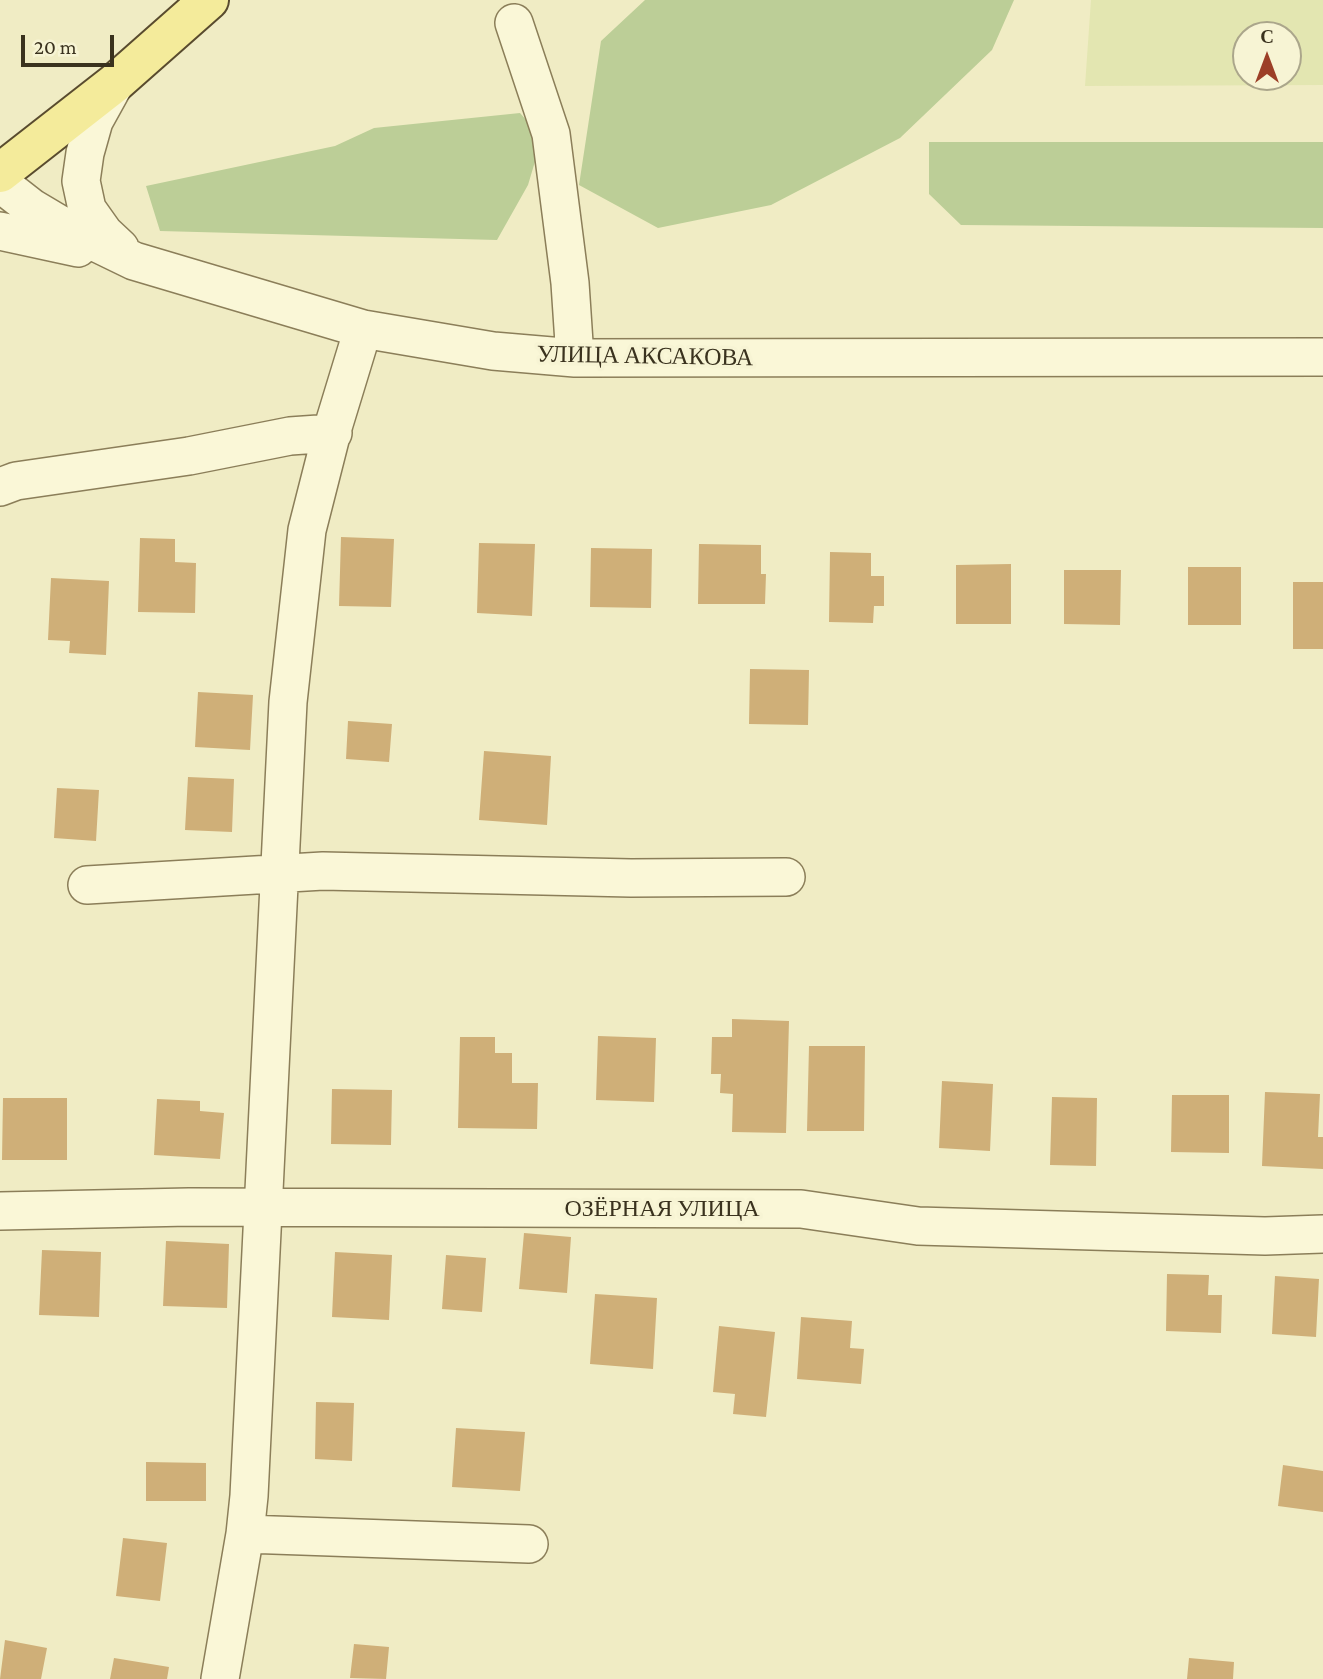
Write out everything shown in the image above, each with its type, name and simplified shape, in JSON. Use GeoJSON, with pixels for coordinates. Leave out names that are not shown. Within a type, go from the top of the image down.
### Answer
{"type":"FeatureCollection","features":[{"type":"Feature","properties":{"kind":"main road"},"geometry":{"type":"LineString","coordinates":[[0,173],[115,83],[209,0]]}},
{"type":"Feature","properties":{"kind":"street"},"geometry":{"type":"LineString","coordinates":[[514,23],[551,134],[575,358]]}},
{"type":"Feature","properties":{"kind":"street"},"geometry":{"type":"LineString","coordinates":[[115,83],[94,121],[81,181],[87,209],[104,233],[134,261]]}},
{"type":"Feature","properties":{"kind":"street","name":"УЛИЦА АКСАКОВА"},"geometry":{"type":"LineString","coordinates":[[0,183],[32,208],[64,227],[134,261],[363,328],[493,351],[575,358],[1323,357]]}},
{"type":"Feature","properties":{"kind":"street"},"geometry":{"type":"LineString","coordinates":[[0,231],[134,261]]}},
{"type":"Feature","properties":{"kind":"street"},"geometry":{"type":"LineString","coordinates":[[220,1679],[249,1496],[288,702],[307,530],[363,328]]}},
{"type":"Feature","properties":{"kind":"street"},"geometry":{"type":"LineString","coordinates":[[0,487],[16,481],[189,456],[290,436],[333,433]]}},
{"type":"Feature","properties":{"kind":"street"},"geometry":{"type":"LineString","coordinates":[[87,885],[323,871],[631,878],[786,877]]}},
{"type":"Feature","properties":{"kind":"street","name":"ОЗЁРНАЯ УЛИЦА"},"geometry":{"type":"LineString","coordinates":[[0,1211],[263,1207],[802,1209],[918,1226],[1265,1236],[1323,1234]]}},
{"type":"Feature","properties":{"kind":"street"},"geometry":{"type":"LineString","coordinates":[[244,1534],[528,1544]]}},
{"type":"Feature","properties":{"kind":"green space"},"geometry":{"type":"Polygon","coordinates":[[[645,0],[1014,0],[992,50],[900,138],[771,205],[658,228],[579,185],[601,41],[645,0]]]}},
{"type":"Feature","properties":{"kind":"green space"},"geometry":{"type":"Polygon","coordinates":[[[1091,0],[1323,0],[1323,85],[1302,85],[1302,21],[1232,21],[1232,85],[1085,86],[1091,0]]]}},
{"type":"Feature","properties":{"kind":"green space"},"geometry":{"type":"Polygon","coordinates":[[[520,113],[542,138],[528,185],[497,240],[160,231],[146,186],[335,146],[374,128],[520,113]]]}},
{"type":"Feature","properties":{"kind":"green space"},"geometry":{"type":"Polygon","coordinates":[[[929,142],[1323,142],[1323,228],[961,225],[929,194],[929,142]]]}},
{"type":"Feature","properties":{"kind":"building"},"geometry":{"type":"Polygon","coordinates":[[[341,537],[394,539],[391,607],[339,606],[341,537]]]}},
{"type":"Feature","properties":{"kind":"building"},"geometry":{"type":"Polygon","coordinates":[[[140,538],[175,539],[175,562],[196,563],[195,613],[138,612],[140,538]]]}},
{"type":"Feature","properties":{"kind":"building"},"geometry":{"type":"Polygon","coordinates":[[[479,543],[535,544],[532,616],[477,613],[479,543]]]}},
{"type":"Feature","properties":{"kind":"building"},"geometry":{"type":"Polygon","coordinates":[[[699,544],[761,545],[761,574],[766,574],[765,604],[698,604],[699,544]]]}},
{"type":"Feature","properties":{"kind":"building"},"geometry":{"type":"Polygon","coordinates":[[[591,548],[652,549],[651,608],[590,607],[591,548]]]}},
{"type":"Feature","properties":{"kind":"building"},"geometry":{"type":"Polygon","coordinates":[[[830,552],[871,553],[871,576],[884,576],[884,606],[874,606],[873,623],[829,622],[830,552]]]}},
{"type":"Feature","properties":{"kind":"building"},"geometry":{"type":"Polygon","coordinates":[[[1011,564],[1011,624],[956,624],[956,565],[1011,564]]]}},
{"type":"Feature","properties":{"kind":"building"},"geometry":{"type":"Polygon","coordinates":[[[1188,567],[1241,567],[1241,625],[1188,625],[1188,567]]]}},
{"type":"Feature","properties":{"kind":"building"},"geometry":{"type":"Polygon","coordinates":[[[1064,570],[1121,570],[1120,625],[1064,624],[1064,570]]]}},
{"type":"Feature","properties":{"kind":"building"},"geometry":{"type":"Polygon","coordinates":[[[51,578],[109,581],[106,655],[69,653],[70,641],[48,640],[51,578]]]}},
{"type":"Feature","properties":{"kind":"building"},"geometry":{"type":"Polygon","coordinates":[[[1293,582],[1323,582],[1323,649],[1293,649],[1293,582]]]}},
{"type":"Feature","properties":{"kind":"building"},"geometry":{"type":"Polygon","coordinates":[[[750,669],[809,670],[808,725],[749,724],[750,669]]]}},
{"type":"Feature","properties":{"kind":"building"},"geometry":{"type":"Polygon","coordinates":[[[198,692],[253,695],[250,750],[195,747],[198,692]]]}},
{"type":"Feature","properties":{"kind":"building"},"geometry":{"type":"Polygon","coordinates":[[[348,721],[392,724],[389,762],[346,759],[348,721]]]}},
{"type":"Feature","properties":{"kind":"building"},"geometry":{"type":"Polygon","coordinates":[[[484,751],[551,756],[547,825],[479,820],[484,751]]]}},
{"type":"Feature","properties":{"kind":"building"},"geometry":{"type":"Polygon","coordinates":[[[188,777],[234,779],[232,832],[185,830],[188,777]]]}},
{"type":"Feature","properties":{"kind":"building"},"geometry":{"type":"Polygon","coordinates":[[[57,788],[99,790],[96,841],[54,838],[57,788]]]}},
{"type":"Feature","properties":{"kind":"building"},"geometry":{"type":"Polygon","coordinates":[[[732,1019],[789,1021],[786,1133],[732,1132],[733,1094],[720,1093],[721,1074],[711,1074],[712,1037],[732,1037],[732,1019]]]}},
{"type":"Feature","properties":{"kind":"building"},"geometry":{"type":"Polygon","coordinates":[[[598,1036],[656,1038],[654,1102],[596,1100],[598,1036]]]}},
{"type":"Feature","properties":{"kind":"building"},"geometry":{"type":"Polygon","coordinates":[[[460,1037],[495,1037],[495,1053],[512,1053],[512,1083],[538,1083],[537,1129],[458,1128],[460,1037]]]}},
{"type":"Feature","properties":{"kind":"building"},"geometry":{"type":"Polygon","coordinates":[[[809,1046],[865,1046],[864,1131],[807,1131],[809,1046]]]}},
{"type":"Feature","properties":{"kind":"building"},"geometry":{"type":"Polygon","coordinates":[[[942,1081],[993,1084],[990,1151],[939,1148],[942,1081]]]}},
{"type":"Feature","properties":{"kind":"building"},"geometry":{"type":"Polygon","coordinates":[[[332,1089],[392,1090],[391,1145],[331,1144],[332,1089]]]}},
{"type":"Feature","properties":{"kind":"building"},"geometry":{"type":"Polygon","coordinates":[[[1265,1092],[1320,1094],[1318,1137],[1323,1137],[1323,1169],[1262,1166],[1265,1092]]]}},
{"type":"Feature","properties":{"kind":"building"},"geometry":{"type":"Polygon","coordinates":[[[1172,1095],[1229,1095],[1229,1153],[1171,1152],[1172,1095]]]}},
{"type":"Feature","properties":{"kind":"building"},"geometry":{"type":"Polygon","coordinates":[[[1052,1097],[1097,1098],[1096,1166],[1050,1165],[1052,1097]]]}},
{"type":"Feature","properties":{"kind":"building"},"geometry":{"type":"Polygon","coordinates":[[[3,1098],[67,1098],[67,1160],[2,1160],[3,1098]]]}},
{"type":"Feature","properties":{"kind":"building"},"geometry":{"type":"Polygon","coordinates":[[[157,1099],[200,1101],[200,1111],[224,1113],[220,1159],[154,1155],[157,1099]]]}},
{"type":"Feature","properties":{"kind":"building"},"geometry":{"type":"Polygon","coordinates":[[[524,1233],[571,1237],[567,1293],[519,1289],[524,1233]]]}},
{"type":"Feature","properties":{"kind":"building"},"geometry":{"type":"Polygon","coordinates":[[[166,1241],[229,1244],[227,1308],[163,1306],[166,1241]]]}},
{"type":"Feature","properties":{"kind":"building"},"geometry":{"type":"Polygon","coordinates":[[[42,1250],[101,1252],[99,1317],[39,1315],[42,1250]]]}},
{"type":"Feature","properties":{"kind":"building"},"geometry":{"type":"Polygon","coordinates":[[[335,1252],[392,1255],[389,1320],[332,1317],[335,1252]]]}},
{"type":"Feature","properties":{"kind":"building"},"geometry":{"type":"Polygon","coordinates":[[[446,1255],[486,1258],[482,1312],[442,1309],[446,1255]]]}},
{"type":"Feature","properties":{"kind":"building"},"geometry":{"type":"Polygon","coordinates":[[[1167,1274],[1209,1275],[1208,1295],[1222,1295],[1221,1333],[1166,1331],[1167,1274]]]}},
{"type":"Feature","properties":{"kind":"building"},"geometry":{"type":"Polygon","coordinates":[[[1275,1276],[1319,1279],[1316,1337],[1272,1334],[1275,1276]]]}},
{"type":"Feature","properties":{"kind":"building"},"geometry":{"type":"Polygon","coordinates":[[[595,1294],[657,1298],[653,1369],[590,1364],[595,1294]]]}},
{"type":"Feature","properties":{"kind":"building"},"geometry":{"type":"Polygon","coordinates":[[[801,1317],[852,1321],[850,1348],[864,1349],[861,1384],[797,1379],[801,1317]]]}},
{"type":"Feature","properties":{"kind":"building"},"geometry":{"type":"Polygon","coordinates":[[[719,1326],[775,1332],[766,1417],[733,1414],[735,1394],[713,1392],[719,1326]]]}},
{"type":"Feature","properties":{"kind":"building"},"geometry":{"type":"Polygon","coordinates":[[[316,1402],[354,1403],[352,1461],[315,1459],[316,1402]]]}},
{"type":"Feature","properties":{"kind":"building"},"geometry":{"type":"Polygon","coordinates":[[[456,1428],[525,1432],[520,1491],[452,1487],[456,1428]]]}},
{"type":"Feature","properties":{"kind":"building"},"geometry":{"type":"Polygon","coordinates":[[[146,1462],[206,1463],[206,1501],[146,1501],[146,1462]]]}},
{"type":"Feature","properties":{"kind":"building"},"geometry":{"type":"Polygon","coordinates":[[[1283,1465],[1323,1471],[1323,1512],[1278,1506],[1283,1465]]]}},
{"type":"Feature","properties":{"kind":"building"},"geometry":{"type":"Polygon","coordinates":[[[123,1538],[167,1543],[160,1601],[116,1596],[123,1538]]]}},
{"type":"Feature","properties":{"kind":"building"},"geometry":{"type":"Polygon","coordinates":[[[5,1640],[47,1648],[41,1679],[0,1679],[5,1640]]]}},
{"type":"Feature","properties":{"kind":"building"},"geometry":{"type":"Polygon","coordinates":[[[354,1644],[389,1647],[386,1679],[350,1678],[354,1644]]]}},
{"type":"Feature","properties":{"kind":"building"},"geometry":{"type":"Polygon","coordinates":[[[114,1658],[169,1667],[167,1679],[110,1679],[114,1658]]]}},
{"type":"Feature","properties":{"kind":"building"},"geometry":{"type":"Polygon","coordinates":[[[1189,1658],[1234,1662],[1233,1679],[1187,1679],[1189,1658]]]}}]}
